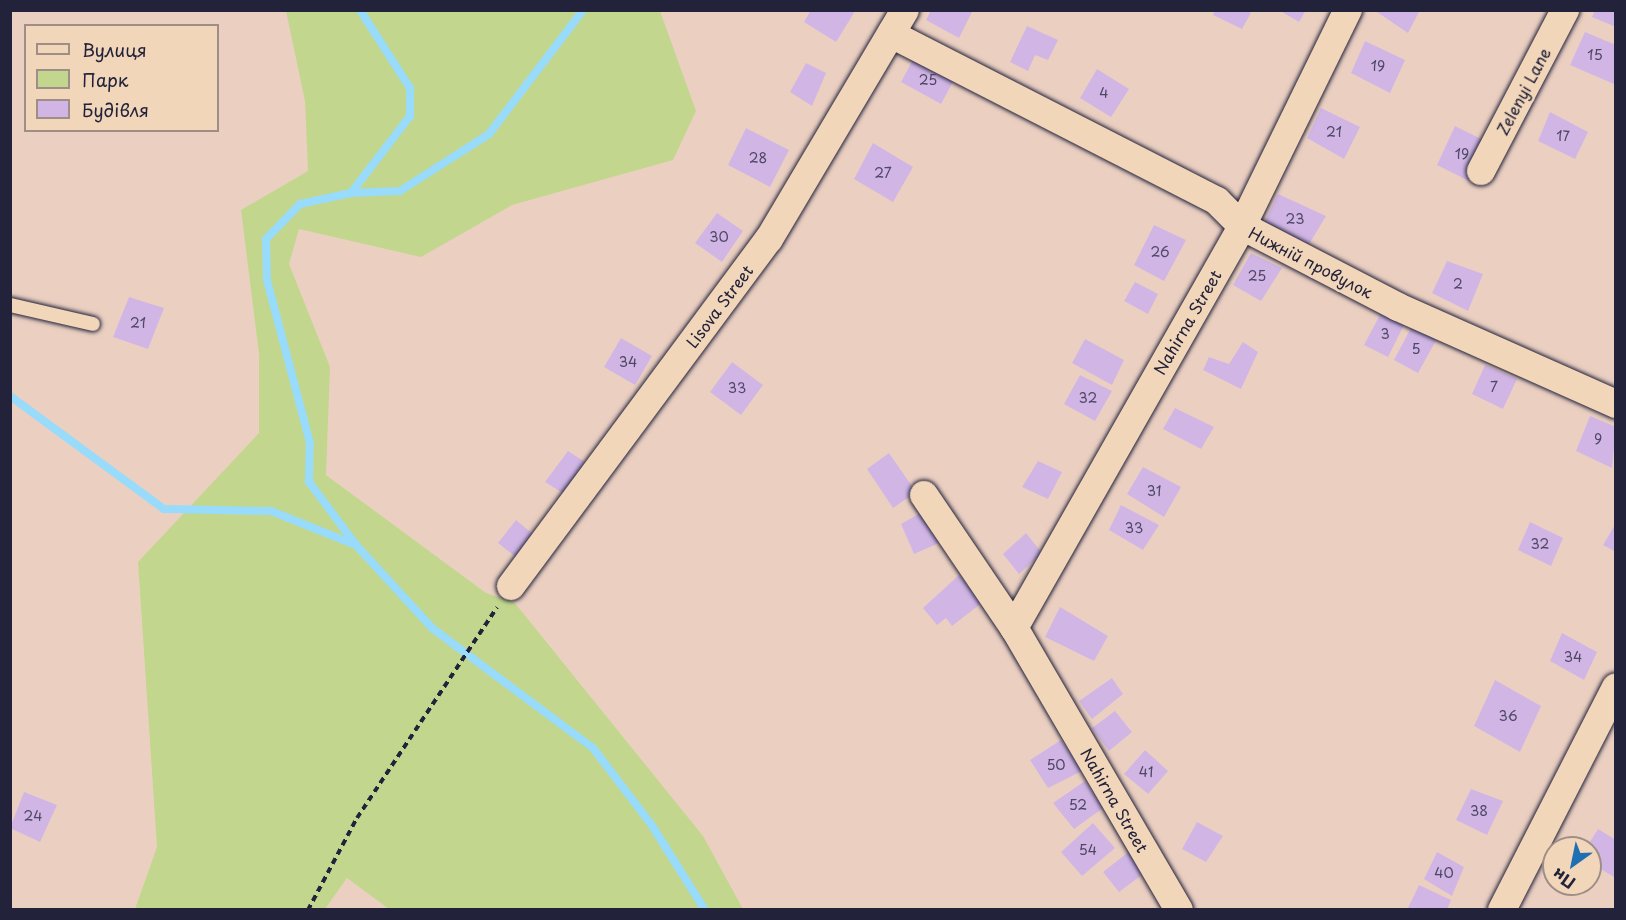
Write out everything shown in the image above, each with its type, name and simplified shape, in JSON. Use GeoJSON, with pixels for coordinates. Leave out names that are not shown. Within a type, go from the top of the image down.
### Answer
{"type":"FeatureCollection","features":[{"type":"Feature","properties":{"kind":"street","name":"Nahirna Street"},"geometry":{"type":"LineString","coordinates":[[1014,628],[1242,226],[1348,10]]}},
{"type":"Feature","properties":{"kind":"street","name":"Zelenyi Lane"},"geometry":{"type":"LineString","coordinates":[[1481,171],[1565,10]]}},
{"type":"Feature","properties":{"kind":"street","name":"Нижній провулок"},"geometry":{"type":"LineString","coordinates":[[898,22],[1217,201],[1242,226],[1398,307],[1616,404]]}},
{"type":"Feature","properties":{"kind":"street","name":"Lisova Street"},"geometry":{"type":"LineString","coordinates":[[511,586],[769,239],[898,22]]}},
{"type":"Feature","properties":{"kind":"street","name":"Nahirna Street"},"geometry":{"type":"LineString","coordinates":[[924,495],[1014,628],[1179,909]]}},
{"type":"Feature","properties":{"kind":"street"},"geometry":{"type":"LineString","coordinates":[[1502,909],[1616,687]]}},
{"type":"Feature","properties":{"kind":"lane"},"geometry":{"type":"LineString","coordinates":[[10,305],[93,324]]}},
{"type":"Feature","properties":{"kind":"path"},"geometry":{"type":"LineString","coordinates":[[308,909],[357,818],[511,586]]}},
{"type":"Feature","properties":{"kind":"green space"},"geometry":{"type":"Polygon","coordinates":[[[286,11],[660,11],[696,111],[673,160],[512,205],[421,257],[299,229],[289,264],[330,367],[326,475],[486,593],[514,602],[703,836],[743,909],[389,909],[347,878],[325,909],[135,909],[157,847],[138,562],[259,433],[259,354],[241,210],[308,171],[305,101],[286,11]]]}},
{"type":"Feature","properties":{"kind":"building"},"geometry":{"type":"Polygon","coordinates":[[[811,10],[850,10],[854,13],[836,42],[804,22],[811,10]]]}},
{"type":"Feature","properties":{"kind":"building"},"geometry":{"type":"Polygon","coordinates":[[[931,10],[973,10],[959,38],[926,20],[931,10]]]}},
{"type":"Feature","properties":{"kind":"building"},"geometry":{"type":"Polygon","coordinates":[[[1215,10],[1246,10],[1251,13],[1242,29],[1213,15],[1215,10]]]}},
{"type":"Feature","properties":{"kind":"building"},"geometry":{"type":"Polygon","coordinates":[[[1279,10],[1306,10],[1299,22],[1279,10]]]}},
{"type":"Feature","properties":{"kind":"building"},"geometry":{"type":"Polygon","coordinates":[[[1374,10],[1420,10],[1408,33],[1374,10]]]}},
{"type":"Feature","properties":{"kind":"building"},"geometry":{"type":"Polygon","coordinates":[[[1595,10],[1616,10],[1616,27],[1592,17],[1595,10]]]}},
{"type":"Feature","properties":{"kind":"building"},"geometry":{"type":"Polygon","coordinates":[[[1027,26],[1058,40],[1048,60],[1035,55],[1028,71],[1010,62],[1027,26]]]}},
{"type":"Feature","properties":{"kind":"building"},"geometry":{"type":"Polygon","coordinates":[[[1585,32],[1616,45],[1614,84],[1570,65],[1585,32]]]}},
{"type":"Feature","properties":{"kind":"building"},"geometry":{"type":"Polygon","coordinates":[[[1365,41],[1405,60],[1390,93],[1351,73],[1365,41]]]}},
{"type":"Feature","properties":{"kind":"building"},"geometry":{"type":"Polygon","coordinates":[[[915,56],[955,78],[941,104],[901,82],[915,56]]]}},
{"type":"Feature","properties":{"kind":"building"},"geometry":{"type":"Polygon","coordinates":[[[806,63],[826,73],[812,106],[790,92],[806,63]]]}},
{"type":"Feature","properties":{"kind":"building"},"geometry":{"type":"Polygon","coordinates":[[[1097,69],[1129,89],[1111,117],[1080,98],[1097,69]]]}},
{"type":"Feature","properties":{"kind":"building"},"geometry":{"type":"Polygon","coordinates":[[[1321,108],[1360,127],[1344,159],[1307,138],[1321,108]]]}},
{"type":"Feature","properties":{"kind":"building"},"geometry":{"type":"Polygon","coordinates":[[[1550,112],[1588,132],[1575,159],[1538,141],[1550,112]]]}},
{"type":"Feature","properties":{"kind":"building"},"geometry":{"type":"Polygon","coordinates":[[[1455,126],[1487,142],[1469,181],[1437,165],[1455,126]]]}},
{"type":"Feature","properties":{"kind":"building"},"geometry":{"type":"Polygon","coordinates":[[[746,128],[789,150],[770,187],[728,165],[746,128]]]}},
{"type":"Feature","properties":{"kind":"building"},"geometry":{"type":"Polygon","coordinates":[[[873,143],[913,167],[893,202],[854,179],[873,143]]]}},
{"type":"Feature","properties":{"kind":"building"},"geometry":{"type":"Polygon","coordinates":[[[1278,194],[1326,216],[1308,246],[1264,223],[1278,194]]]}},
{"type":"Feature","properties":{"kind":"building"},"geometry":{"type":"Polygon","coordinates":[[[717,213],[743,231],[722,262],[695,243],[717,213]]]}},
{"type":"Feature","properties":{"kind":"building"},"geometry":{"type":"Polygon","coordinates":[[[1154,225],[1186,240],[1164,281],[1134,265],[1154,225]]]}},
{"type":"Feature","properties":{"kind":"building"},"geometry":{"type":"Polygon","coordinates":[[[1251,253],[1282,268],[1261,301],[1233,285],[1251,253]]]}},
{"type":"Feature","properties":{"kind":"building"},"geometry":{"type":"Polygon","coordinates":[[[1447,261],[1483,274],[1468,311],[1432,293],[1447,261]]]}},
{"type":"Feature","properties":{"kind":"building"},"geometry":{"type":"Polygon","coordinates":[[[1135,282],[1158,294],[1148,314],[1124,301],[1135,282]]]}},
{"type":"Feature","properties":{"kind":"building"},"geometry":{"type":"Polygon","coordinates":[[[129,297],[164,308],[148,349],[113,337],[129,297]]]}},
{"type":"Feature","properties":{"kind":"building"},"geometry":{"type":"Polygon","coordinates":[[[1382,311],[1405,323],[1388,357],[1364,345],[1382,311]]]}},
{"type":"Feature","properties":{"kind":"building"},"geometry":{"type":"Polygon","coordinates":[[[1413,324],[1438,337],[1418,373],[1394,360],[1413,324]]]}},
{"type":"Feature","properties":{"kind":"building"},"geometry":{"type":"Polygon","coordinates":[[[621,338],[652,356],[635,385],[604,367],[621,338]]]}},
{"type":"Feature","properties":{"kind":"building"},"geometry":{"type":"Polygon","coordinates":[[[1085,339],[1124,360],[1112,385],[1072,363],[1085,339]]]}},
{"type":"Feature","properties":{"kind":"building"},"geometry":{"type":"Polygon","coordinates":[[[1243,342],[1258,352],[1241,389],[1203,370],[1209,357],[1229,364],[1243,342]]]}},
{"type":"Feature","properties":{"kind":"building"},"geometry":{"type":"Polygon","coordinates":[[[732,362],[763,385],[741,415],[710,392],[732,362]]]}},
{"type":"Feature","properties":{"kind":"building"},"geometry":{"type":"Polygon","coordinates":[[[1485,365],[1517,379],[1503,409],[1472,394],[1485,365]]]}},
{"type":"Feature","properties":{"kind":"building"},"geometry":{"type":"Polygon","coordinates":[[[1080,375],[1112,391],[1095,421],[1064,404],[1080,375]]]}},
{"type":"Feature","properties":{"kind":"building"},"geometry":{"type":"Polygon","coordinates":[[[1175,408],[1214,427],[1201,449],[1163,429],[1175,408]]]}},
{"type":"Feature","properties":{"kind":"building"},"geometry":{"type":"Polygon","coordinates":[[[1590,416],[1616,427],[1612,468],[1576,451],[1590,416]]]}},
{"type":"Feature","properties":{"kind":"building"},"geometry":{"type":"Polygon","coordinates":[[[568,451],[588,464],[566,495],[545,482],[568,451]]]}},
{"type":"Feature","properties":{"kind":"building"},"geometry":{"type":"Polygon","coordinates":[[[889,453],[916,492],[893,508],[867,469],[889,453]]]}},
{"type":"Feature","properties":{"kind":"building"},"geometry":{"type":"Polygon","coordinates":[[[1038,461],[1062,472],[1048,499],[1022,487],[1038,461]]]}},
{"type":"Feature","properties":{"kind":"building"},"geometry":{"type":"Polygon","coordinates":[[[1143,467],[1181,487],[1164,517],[1127,494],[1143,467]]]}},
{"type":"Feature","properties":{"kind":"building"},"geometry":{"type":"Polygon","coordinates":[[[1121,505],[1159,525],[1143,550],[1109,530],[1121,505]]]}},
{"type":"Feature","properties":{"kind":"building"},"geometry":{"type":"Polygon","coordinates":[[[922,512],[939,543],[914,554],[901,524],[922,512]]]}},
{"type":"Feature","properties":{"kind":"building"},"geometry":{"type":"Polygon","coordinates":[[[516,520],[539,539],[521,561],[498,543],[516,520]]]}},
{"type":"Feature","properties":{"kind":"building"},"geometry":{"type":"Polygon","coordinates":[[[1530,522],[1563,538],[1551,566],[1518,550],[1530,522]]]}},
{"type":"Feature","properties":{"kind":"building"},"geometry":{"type":"Polygon","coordinates":[[[1616,523],[1616,552],[1603,545],[1616,523]]]}},
{"type":"Feature","properties":{"kind":"building"},"geometry":{"type":"Polygon","coordinates":[[[1026,533],[1042,553],[1019,574],[1003,554],[1026,533]]]}},
{"type":"Feature","properties":{"kind":"building"},"geometry":{"type":"Polygon","coordinates":[[[959,575],[983,602],[952,626],[946,618],[937,625],[923,608],[959,575]]]}},
{"type":"Feature","properties":{"kind":"building"},"geometry":{"type":"Polygon","coordinates":[[[1060,607],[1108,636],[1094,661],[1045,637],[1060,607]]]}},
{"type":"Feature","properties":{"kind":"building"},"geometry":{"type":"Polygon","coordinates":[[[1562,633],[1597,652],[1584,680],[1550,661],[1562,633]]]}},
{"type":"Feature","properties":{"kind":"building"},"geometry":{"type":"Polygon","coordinates":[[[1112,678],[1123,694],[1092,719],[1079,701],[1112,678]]]}},
{"type":"Feature","properties":{"kind":"building"},"geometry":{"type":"Polygon","coordinates":[[[1495,680],[1541,706],[1520,752],[1474,726],[1495,680]]]}},
{"type":"Feature","properties":{"kind":"building"},"geometry":{"type":"Polygon","coordinates":[[[1115,711],[1132,732],[1109,751],[1092,728],[1115,711]]]}},
{"type":"Feature","properties":{"kind":"building"},"geometry":{"type":"Polygon","coordinates":[[[1061,740],[1082,771],[1048,788],[1030,760],[1061,740]]]}},
{"type":"Feature","properties":{"kind":"building"},"geometry":{"type":"Polygon","coordinates":[[[1145,750],[1168,771],[1148,794],[1124,774],[1145,750]]]}},
{"type":"Feature","properties":{"kind":"building"},"geometry":{"type":"Polygon","coordinates":[[[1085,781],[1103,808],[1074,829],[1053,803],[1085,781]]]}},
{"type":"Feature","properties":{"kind":"building"},"geometry":{"type":"Polygon","coordinates":[[[1471,789],[1503,801],[1487,835],[1456,820],[1471,789]]]}},
{"type":"Feature","properties":{"kind":"building"},"geometry":{"type":"Polygon","coordinates":[[[24,792],[57,805],[40,842],[10,828],[24,792]]]}},
{"type":"Feature","properties":{"kind":"building"},"geometry":{"type":"Polygon","coordinates":[[[1197,822],[1223,836],[1206,862],[1182,849],[1197,822]]]}},
{"type":"Feature","properties":{"kind":"building"},"geometry":{"type":"Polygon","coordinates":[[[1093,823],[1115,848],[1082,876],[1061,852],[1093,823]]]}},
{"type":"Feature","properties":{"kind":"building"},"geometry":{"type":"Polygon","coordinates":[[[1598,829],[1616,840],[1616,878],[1602,870],[1602,836],[1594,836],[1598,829]]]}},
{"type":"Feature","properties":{"kind":"building"},"geometry":{"type":"Polygon","coordinates":[[[1131,850],[1147,871],[1119,892],[1103,872],[1131,850]]]}},
{"type":"Feature","properties":{"kind":"building"},"geometry":{"type":"Polygon","coordinates":[[[1437,852],[1464,867],[1452,896],[1424,879],[1437,852]]]}},
{"type":"Feature","properties":{"kind":"building"},"geometry":{"type":"Polygon","coordinates":[[[1419,885],[1451,900],[1447,910],[1407,910],[1419,885]]]}},
{"type":"Feature","properties":{"kind":"waterway"},"geometry":{"type":"LineString","coordinates":[[351,193],[410,116],[410,88],[360,10]]}},
{"type":"Feature","properties":{"kind":"waterway"},"geometry":{"type":"LineString","coordinates":[[356,545],[309,482],[310,443],[267,280],[266,239],[300,204],[351,193],[400,191],[489,134],[583,10]]}},
{"type":"Feature","properties":{"kind":"waterway"},"geometry":{"type":"LineString","coordinates":[[10,396],[164,509],[271,511],[356,545],[432,628],[593,748],[651,824],[705,910]]}}]}
